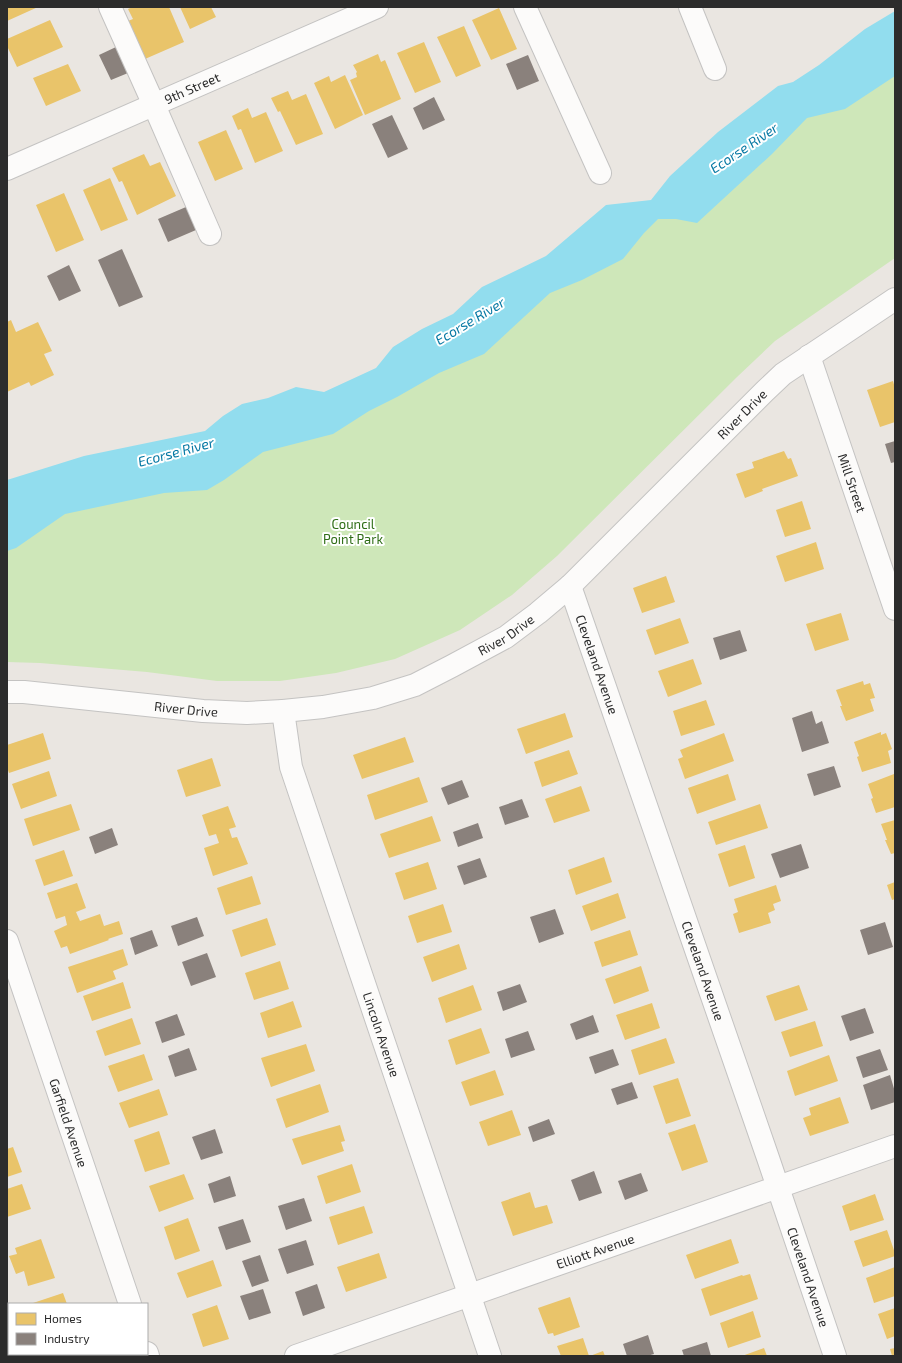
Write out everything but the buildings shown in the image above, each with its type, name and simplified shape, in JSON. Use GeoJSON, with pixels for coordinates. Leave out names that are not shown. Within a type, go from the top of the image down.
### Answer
{"type":"FeatureCollection","features":[{"type":"Feature","properties":{"kind":"street"},"geometry":{"type":"LineString","coordinates":[[110,7],[210,234]]}},
{"type":"Feature","properties":{"kind":"street","name":"9th Street"},"geometry":{"type":"LineString","coordinates":[[7,169],[377,7]]}},
{"type":"Feature","properties":{"kind":"street"},"geometry":{"type":"LineString","coordinates":[[526,7],[600,173]]}},
{"type":"Feature","properties":{"kind":"street"},"geometry":{"type":"LineString","coordinates":[[690,7],[715,69]]}},
{"type":"Feature","properties":{"kind":"street","name":"River Drive"},"geometry":{"type":"LineString","coordinates":[[7,692],[24,692],[203,711],[246,713],[323,707],[373,698],[415,685],[506,637],[538,613],[570,586],[765,390],[783,374],[895,299]]}},
{"type":"Feature","properties":{"kind":"street","name":"Mill Street"},"geometry":{"type":"LineString","coordinates":[[809,356],[895,609]]}},
{"type":"Feature","properties":{"kind":"street","name":"Cleveland Avenue"},"geometry":{"type":"LineString","coordinates":[[570,586],[835,1356]]}},
{"type":"Feature","properties":{"kind":"street","name":"Lincoln Avenue"},"geometry":{"type":"LineString","coordinates":[[282,711],[291,767],[490,1356]]}},
{"type":"Feature","properties":{"kind":"street","name":"Garfield Avenue"},"geometry":{"type":"LineString","coordinates":[[7,941],[130,1303]]}},
{"type":"Feature","properties":{"kind":"street","name":"Elliott Avenue"},"geometry":{"type":"LineString","coordinates":[[296,1356],[895,1146]]}},
{"type":"Feature","properties":{"kind":"green space","name":"Council Point Park"},"geometry":{"type":"Polygon","coordinates":[[[895,55],[895,258],[775,341],[557,556],[512,595],[460,630],[395,659],[336,673],[280,681],[217,681],[147,672],[40,663],[7,662],[7,507],[353,388],[895,55]]]}},
{"type":"Feature","properties":{"kind":"water","name":"Ecorse River"},"geometry":{"type":"Polygon","coordinates":[[[895,11],[895,76],[845,109],[807,118],[772,154],[697,223],[676,219],[658,219],[644,233],[623,259],[582,280],[550,293],[484,354],[439,373],[369,411],[333,434],[263,452],[224,480],[207,490],[164,493],[65,514],[16,548],[7,551],[7,480],[84,456],[205,431],[223,416],[242,404],[268,398],[296,387],[324,392],[376,368],[393,347],[422,329],[453,314],[482,287],[546,256],[606,205],[651,200],[670,176],[718,132],[778,86],[793,82],[819,65],[865,29],[895,11]]]}}]}
